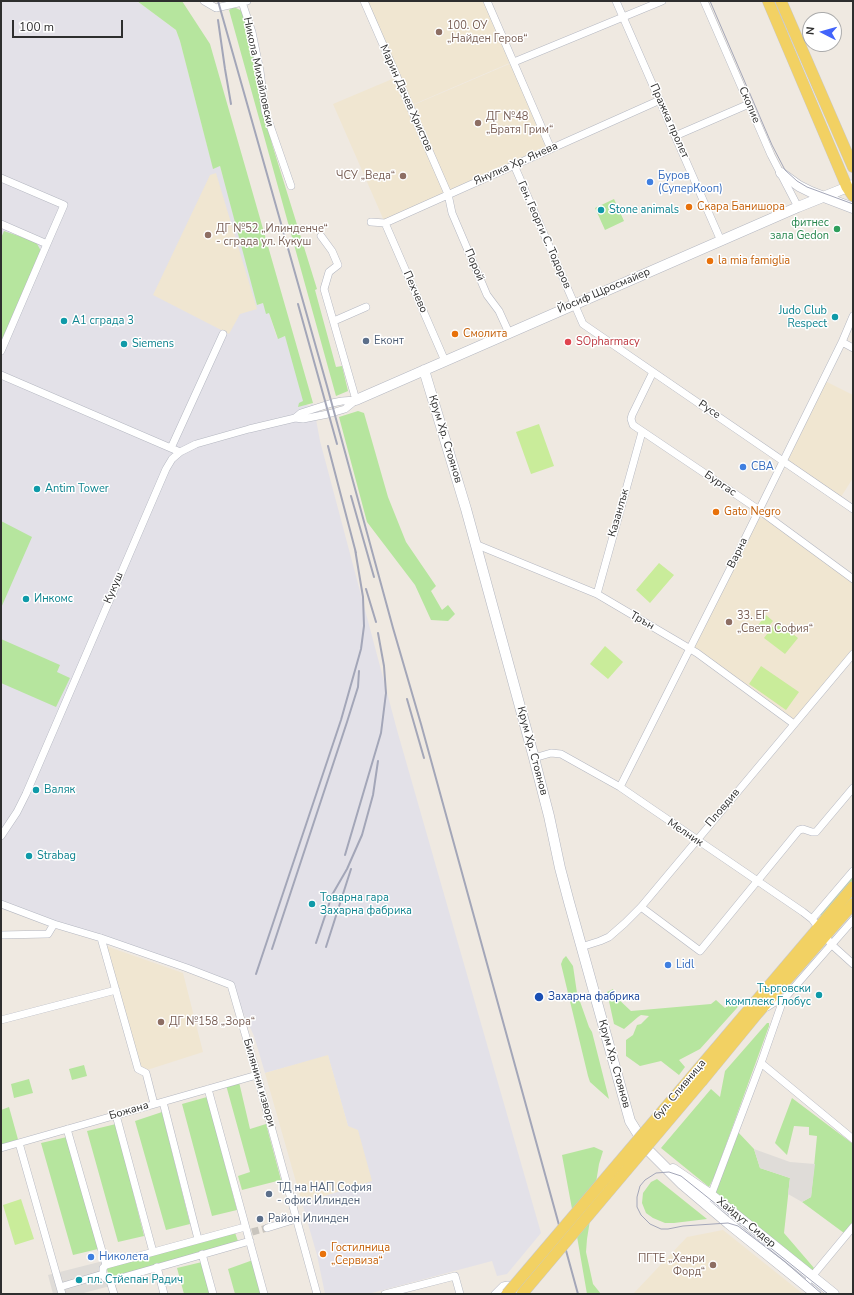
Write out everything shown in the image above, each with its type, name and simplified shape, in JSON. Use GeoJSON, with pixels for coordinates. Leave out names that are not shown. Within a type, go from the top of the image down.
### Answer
{"type":"FeatureCollection","features":[{"type":"Feature","properties":{"kind":"main road"},"geometry":{"type":"LineString","coordinates":[[768,1],[850,191]]}},
{"type":"Feature","properties":{"kind":"main road"},"geometry":{"type":"LineString","coordinates":[[781,1],[853,167]]}},
{"type":"Feature","properties":{"kind":"main road","name":"бул. Сливница"},"geometry":{"type":"LineString","coordinates":[[522,1294],[698,1078],[815,923],[853,887]]}},
{"type":"Feature","properties":{"kind":"main road","name":"бул. Сливница"},"geometry":{"type":"LineString","coordinates":[[507,1294],[698,1078],[757,1014],[828,941],[853,904]]}},
{"type":"Feature","properties":{"kind":"street"},"geometry":{"type":"LineString","coordinates":[[204,1],[216,8],[244,2]]}},
{"type":"Feature","properties":{"kind":"street","name":"Марин Дачев Христов"},"geometry":{"type":"LineString","coordinates":[[364,1],[448,194]]}},
{"type":"Feature","properties":{"kind":"street"},"geometry":{"type":"LineString","coordinates":[[487,1],[551,149]]}},
{"type":"Feature","properties":{"kind":"street","name":"Пражка пролет"},"geometry":{"type":"LineString","coordinates":[[616,1],[721,241]]}},
{"type":"Feature","properties":{"kind":"street"},"geometry":{"type":"LineString","coordinates":[[514,62],[662,1]]}},
{"type":"Feature","properties":{"kind":"street","name":"Скопие"},"geometry":{"type":"LineString","coordinates":[[704,1],[771,155],[798,207]]}},
{"type":"Feature","properties":{"kind":"street","name":"Никола Михайловски"},"geometry":{"type":"LineString","coordinates":[[244,2],[260,71],[265,111],[291,186]]}},
{"type":"Feature","properties":{"kind":"street","name":"Янулка Хр. Янева"},"geometry":{"type":"LineString","coordinates":[[371,222],[385,223],[660,100]]}},
{"type":"Feature","properties":{"kind":"street"},"geometry":{"type":"LineString","coordinates":[[675,136],[749,104]]}},
{"type":"Feature","properties":{"kind":"street","name":"Ген. Георги С. Тодоров"},"geometry":{"type":"LineString","coordinates":[[514,165],[574,304]]}},
{"type":"Feature","properties":{"kind":"street"},"geometry":{"type":"LineString","coordinates":[[781,173],[799,186],[853,208]]}},
{"type":"Feature","properties":{"kind":"street"},"geometry":{"type":"LineString","coordinates":[[1,178],[64,205],[1,351]]}},
{"type":"Feature","properties":{"kind":"street","name":"Йосиф Щросмайер"},"geometry":{"type":"LineString","coordinates":[[356,400],[798,207],[823,197],[850,191]]}},
{"type":"Feature","properties":{"kind":"street","name":"Порой"},"geometry":{"type":"LineString","coordinates":[[448,194],[452,213],[487,295],[499,311],[509,332]]}},
{"type":"Feature","properties":{"kind":"street","name":"Пехчево"},"geometry":{"type":"LineString","coordinates":[[385,223],[445,361]]}},
{"type":"Feature","properties":{"kind":"street"},"geometry":{"type":"LineString","coordinates":[[1,224],[47,244]]}},
{"type":"Feature","properties":{"kind":"street"},"geometry":{"type":"LineString","coordinates":[[321,236],[332,251],[338,266],[328,272],[324,289],[356,400]]}},
{"type":"Feature","properties":{"kind":"street","name":"Русе"},"geometry":{"type":"LineString","coordinates":[[574,304],[582,324],[853,509]]}},
{"type":"Feature","properties":{"kind":"street"},"geometry":{"type":"LineString","coordinates":[[334,321],[366,307]]}},
{"type":"Feature","properties":{"kind":"street","name":"Варна"},"geometry":{"type":"LineString","coordinates":[[620,787],[691,649],[842,342],[853,316]]}},
{"type":"Feature","properties":{"kind":"street"},"geometry":{"type":"LineString","coordinates":[[171,448],[223,334]]}},
{"type":"Feature","properties":{"kind":"street"},"geometry":{"type":"LineString","coordinates":[[842,342],[853,348]]}},
{"type":"Feature","properties":{"kind":"street","name":"Крум Хр. Стоянов"},"geometry":{"type":"LineString","coordinates":[[424,370],[466,509],[534,758],[549,816],[560,868],[626,1110],[636,1132]]}},
{"type":"Feature","properties":{"kind":"street","name":"Бургас"},"geometry":{"type":"LineString","coordinates":[[653,372],[631,418],[633,425],[759,510],[853,579]]}},
{"type":"Feature","properties":{"kind":"street"},"geometry":{"type":"LineString","coordinates":[[1,375],[180,452]]}},
{"type":"Feature","properties":{"kind":"street","name":"Кукуш"},"geometry":{"type":"LineString","coordinates":[[1,836],[17,812],[26,794],[163,476],[172,459],[187,447],[207,440],[295,418],[303,419],[345,409],[356,400]]}},
{"type":"Feature","properties":{"kind":"street","name":"Казанлък"},"geometry":{"type":"LineString","coordinates":[[597,594],[642,432]]}},
{"type":"Feature","properties":{"kind":"street","name":"Трън"},"geometry":{"type":"LineString","coordinates":[[475,544],[597,594],[691,649],[794,724]]}},
{"type":"Feature","properties":{"kind":"street","name":"Пловдив"},"geometry":{"type":"LineString","coordinates":[[581,947],[600,942],[609,937],[641,907],[853,654]]}},
{"type":"Feature","properties":{"kind":"street","name":"Мелник"},"geometry":{"type":"LineString","coordinates":[[534,758],[551,753],[561,754],[620,787],[803,912],[815,923],[828,941],[853,964]]}},
{"type":"Feature","properties":{"kind":"street"},"geometry":{"type":"LineString","coordinates":[[641,907],[700,951],[799,830],[803,829],[816,832],[853,788]]}},
{"type":"Feature","properties":{"kind":"street","name":"бул. Сливница"},"geometry":{"type":"LineString","coordinates":[[815,923],[853,871]]}},
{"type":"Feature","properties":{"kind":"street","name":"Билянини извори"},"geometry":{"type":"LineString","coordinates":[[1,898],[4,905],[54,924],[101,938],[188,968],[231,985],[317,1294]]}},
{"type":"Feature","properties":{"kind":"street","name":"бул. Сливница"},"geometry":{"type":"LineString","coordinates":[[757,1014],[775,1002],[783,1000],[828,941],[853,920]]}},
{"type":"Feature","properties":{"kind":"street"},"geometry":{"type":"LineString","coordinates":[[1,935],[48,934],[54,924]]}},
{"type":"Feature","properties":{"kind":"street"},"geometry":{"type":"LineString","coordinates":[[101,938],[138,1070],[146,1073],[154,1104]]}},
{"type":"Feature","properties":{"kind":"street"},"geometry":{"type":"LineString","coordinates":[[1,1020],[116,990]]}},
{"type":"Feature","properties":{"kind":"street"},"geometry":{"type":"LineString","coordinates":[[704,1204],[711,1195],[783,1000]]}},
{"type":"Feature","properties":{"kind":"street"},"geometry":{"type":"LineString","coordinates":[[761,1063],[853,1139]]}},
{"type":"Feature","properties":{"kind":"street","name":"Божана"},"geometry":{"type":"LineString","coordinates":[[1,1148],[257,1075]]}},
{"type":"Feature","properties":{"kind":"street"},"geometry":{"type":"LineString","coordinates":[[208,1089],[264,1294]]}},
{"type":"Feature","properties":{"kind":"street"},"geometry":{"type":"LineString","coordinates":[[163,1102],[198,1239]]}},
{"type":"Feature","properties":{"kind":"street"},"geometry":{"type":"LineString","coordinates":[[116,1115],[152,1252]]}},
{"type":"Feature","properties":{"kind":"street"},"geometry":{"type":"LineString","coordinates":[[67,1129],[106,1265]]}},
{"type":"Feature","properties":{"kind":"street","name":"Хайдут Сидер"},"geometry":{"type":"LineString","coordinates":[[636,1132],[654,1158],[704,1204],[816,1294]]}},
{"type":"Feature","properties":{"kind":"street"},"geometry":{"type":"LineString","coordinates":[[19,1143],[61,1290],[103,1274]]}},
{"type":"Feature","properties":{"kind":"street","name":"Хайдут Сидер"},"geometry":{"type":"LineString","coordinates":[[654,1158],[684,1176],[711,1195],[834,1294]]}},
{"type":"Feature","properties":{"kind":"street"},"geometry":{"type":"LineString","coordinates":[[267,1228],[296,1219]]}},
{"type":"Feature","properties":{"kind":"street"},"geometry":{"type":"LineString","coordinates":[[805,1284],[853,1227]]}},
{"type":"Feature","properties":{"kind":"street"},"geometry":{"type":"LineString","coordinates":[[248,1231],[198,1239],[106,1265],[103,1268],[103,1274],[104,1278],[110,1281],[250,1241]]}},
{"type":"Feature","properties":{"kind":"street"},"geometry":{"type":"LineString","coordinates":[[202,1254],[213,1294]]}},
{"type":"Feature","properties":{"kind":"street"},"geometry":{"type":"LineString","coordinates":[[157,1267],[164,1294]]}},
{"type":"Feature","properties":{"kind":"street"},"geometry":{"type":"LineString","coordinates":[[385,1294],[455,1276],[460,1294]]}},
{"type":"Feature","properties":{"kind":"street"},"geometry":{"type":"LineString","coordinates":[[110,1281],[114,1294]]}},
{"type":"Feature","properties":{"kind":"street"},"geometry":{"type":"LineString","coordinates":[[495,1294],[503,1286],[508,1285],[518,1286],[526,1294]]}},
{"type":"Feature","properties":{"kind":"shaded area"},"geometry":{"type":"Polygon","coordinates":[[[1,1],[137,1],[176,30],[213,168],[220,166],[258,305],[263,303],[269,313],[277,338],[286,336],[308,407],[313,403],[320,441],[397,730],[541,1233],[507,1274],[497,1276],[492,1261],[368,1294],[325,1294],[317,1255],[302,1203],[371,1181],[348,1126],[328,1056],[265,1073],[254,1036],[231,985],[1,904],[1,1]]]}},
{"type":"Feature","properties":{"kind":"shaded area","name":"100. ОУ „Найден Геров“"},"geometry":{"type":"Polygon","coordinates":[[[366,1],[485,1],[512,62],[412,105],[366,1]]]}},
{"type":"Feature","properties":{"kind":"shaded area"},"geometry":{"type":"Polygon","coordinates":[[[514,62],[551,149],[385,223],[333,104],[397,77],[411,106],[514,62]]]}},
{"type":"Feature","properties":{"kind":"shaded area","name":"ДГ №52 „Илинденче“ - сграда ул. Кукуш"},"geometry":{"type":"Polygon","coordinates":[[[216,173],[257,309],[240,314],[229,334],[153,295],[210,175],[216,173]]]}},
{"type":"Feature","properties":{"kind":"shaded area"},"geometry":{"type":"Polygon","coordinates":[[[823,380],[853,395],[853,478],[839,500],[784,461],[823,380]]]}},
{"type":"Feature","properties":{"kind":"shaded area"},"geometry":{"type":"Polygon","coordinates":[[[759,510],[853,579],[853,654],[794,724],[691,649],[759,510]]]}},
{"type":"Feature","properties":{"kind":"shaded area","name":"ДГ №158 „Зора“"},"geometry":{"type":"Polygon","coordinates":[[[106,946],[183,973],[203,1052],[147,1070],[139,1067],[106,946]]]}},
{"type":"Feature","properties":{"kind":"shaded area"},"geometry":{"type":"Polygon","coordinates":[[[328,1055],[348,1126],[358,1130],[372,1181],[302,1203],[265,1073],[328,1055]]]}},
{"type":"Feature","properties":{"kind":"shaded area"},"geometry":{"type":"Polygon","coordinates":[[[754,1149],[790,1162],[815,1164],[811,1197],[802,1202],[788,1194],[790,1178],[760,1168],[754,1149]]]}},
{"type":"Feature","properties":{"kind":"shaded area","name":"ПГТЕ „Хенри Форд“"},"geometry":{"type":"Polygon","coordinates":[[[723,1230],[803,1294],[633,1294],[687,1237],[723,1230]]]}},
{"type":"Feature","properties":{"kind":"shaded area","name":"пл. Стйепан Радич"},"geometry":{"type":"Polygon","coordinates":[[[103,1261],[110,1286],[80,1294],[53,1294],[48,1275],[103,1261]]]}},
{"type":"Feature","properties":{"kind":"green space"},"geometry":{"type":"Polygon","coordinates":[[[137,1],[182,1],[210,44],[313,403],[298,407],[299,403],[303,401],[285,336],[278,339],[269,313],[266,314],[263,303],[257,305],[220,166],[213,169],[176,30],[137,1]]]}},
{"type":"Feature","properties":{"kind":"green space"},"geometry":{"type":"Polygon","coordinates":[[[234,7],[242,11],[249,34],[272,144],[317,289],[315,290],[336,367],[342,366],[348,391],[336,396],[229,10],[234,7]]]}},
{"type":"Feature","properties":{"kind":"green space"},"geometry":{"type":"Polygon","coordinates":[[[614,199],[624,221],[605,230],[595,208],[614,199]]]}},
{"type":"Feature","properties":{"kind":"green space"},"geometry":{"type":"Polygon","coordinates":[[[4,231],[36,242],[41,251],[1,342],[1,238],[4,231]]]}},
{"type":"Feature","properties":{"kind":"green space"},"geometry":{"type":"Polygon","coordinates":[[[358,411],[364,413],[388,497],[406,542],[436,586],[431,591],[442,610],[448,605],[455,614],[448,621],[431,620],[415,585],[367,522],[339,417],[358,411]]]}},
{"type":"Feature","properties":{"kind":"green space"},"geometry":{"type":"Polygon","coordinates":[[[539,424],[554,466],[531,474],[516,432],[539,424]]]}},
{"type":"Feature","properties":{"kind":"green space"},"geometry":{"type":"Polygon","coordinates":[[[1,521],[32,537],[1,608],[1,521]]]}},
{"type":"Feature","properties":{"kind":"green space"},"geometry":{"type":"Polygon","coordinates":[[[659,563],[674,575],[650,603],[636,590],[659,563]]]}},
{"type":"Feature","properties":{"kind":"green space"},"geometry":{"type":"Polygon","coordinates":[[[766,615],[773,621],[762,634],[755,629],[766,615]]]}},
{"type":"Feature","properties":{"kind":"green space"},"geometry":{"type":"Polygon","coordinates":[[[777,621],[798,638],[785,654],[764,638],[777,621]]]}},
{"type":"Feature","properties":{"kind":"green space"},"geometry":{"type":"Polygon","coordinates":[[[1,639],[60,665],[57,672],[70,678],[56,707],[1,683],[1,639]]]}},
{"type":"Feature","properties":{"kind":"green space"},"geometry":{"type":"Polygon","coordinates":[[[605,646],[623,662],[608,679],[590,664],[605,646]]]}},
{"type":"Feature","properties":{"kind":"green space"},"geometry":{"type":"Polygon","coordinates":[[[761,666],[799,692],[786,710],[749,684],[761,666]]]}},
{"type":"Feature","properties":{"kind":"green space"},"geometry":{"type":"Polygon","coordinates":[[[853,876],[853,881],[823,917],[820,915],[853,876]]]}},
{"type":"Feature","properties":{"kind":"green space"},"geometry":{"type":"Polygon","coordinates":[[[566,956],[573,966],[577,993],[592,1032],[609,1099],[590,1082],[588,1076],[561,964],[566,956]]]}},
{"type":"Feature","properties":{"kind":"green space"},"geometry":{"type":"Polygon","coordinates":[[[613,989],[616,997],[631,1011],[711,1004],[716,1000],[725,1008],[736,999],[745,999],[700,1049],[679,1060],[685,1067],[679,1075],[661,1061],[640,1066],[626,1056],[626,1040],[633,1035],[637,1025],[641,1024],[649,1016],[641,1015],[624,1029],[614,1024],[607,992],[613,989]]]}},
{"type":"Feature","properties":{"kind":"green space"},"geometry":{"type":"Polygon","coordinates":[[[767,1023],[769,1023],[769,1026],[715,1175],[709,1187],[661,1148],[711,1089],[720,1097],[725,1071],[767,1023]]]}},
{"type":"Feature","properties":{"kind":"green space"},"geometry":{"type":"Polygon","coordinates":[[[84,1065],[87,1076],[72,1080],[69,1069],[84,1065]]]}},
{"type":"Feature","properties":{"kind":"green space"},"geometry":{"type":"Polygon","coordinates":[[[29,1079],[33,1093],[14,1098],[11,1084],[29,1079]]]}},
{"type":"Feature","properties":{"kind":"green space"},"geometry":{"type":"Polygon","coordinates":[[[239,1082],[250,1129],[266,1124],[281,1180],[242,1190],[238,1176],[250,1172],[226,1085],[239,1082]]]}},
{"type":"Feature","properties":{"kind":"green space"},"geometry":{"type":"Polygon","coordinates":[[[207,1097],[237,1210],[212,1216],[182,1104],[207,1097]]]}},
{"type":"Feature","properties":{"kind":"green space"},"geometry":{"type":"Polygon","coordinates":[[[792,1098],[853,1144],[853,1222],[844,1233],[802,1202],[811,1197],[817,1136],[809,1135],[809,1127],[794,1126],[787,1155],[775,1143],[792,1098]]]}},
{"type":"Feature","properties":{"kind":"green space"},"geometry":{"type":"Polygon","coordinates":[[[9,1107],[19,1143],[1,1148],[1,1110],[9,1107]]]}},
{"type":"Feature","properties":{"kind":"green space"},"geometry":{"type":"Polygon","coordinates":[[[162,1112],[190,1224],[166,1230],[135,1121],[162,1112]]]}},
{"type":"Feature","properties":{"kind":"green space"},"geometry":{"type":"Polygon","coordinates":[[[116,1124],[144,1236],[118,1242],[87,1131],[116,1124]]]}},
{"type":"Feature","properties":{"kind":"green space"},"geometry":{"type":"Polygon","coordinates":[[[737,1131],[754,1149],[760,1168],[790,1178],[784,1233],[814,1268],[811,1273],[714,1194],[737,1131]]]}},
{"type":"Feature","properties":{"kind":"green space"},"geometry":{"type":"Polygon","coordinates":[[[67,1137],[98,1249],[73,1255],[41,1143],[67,1137]]]}},
{"type":"Feature","properties":{"kind":"green space"},"geometry":{"type":"Polygon","coordinates":[[[594,1147],[603,1151],[599,1164],[586,1252],[593,1284],[601,1294],[587,1294],[562,1155],[594,1147]]]}},
{"type":"Feature","properties":{"kind":"green space"},"geometry":{"type":"Polygon","coordinates":[[[657,1179],[707,1219],[665,1223],[646,1213],[642,1203],[643,1193],[651,1182],[657,1179]]]}},
{"type":"Feature","properties":{"kind":"green space"},"geometry":{"type":"Polygon","coordinates":[[[21,1199],[34,1239],[15,1245],[3,1205],[21,1199]]]}},
{"type":"Feature","properties":{"kind":"green space"},"geometry":{"type":"Polygon","coordinates":[[[234,1230],[239,1244],[111,1280],[108,1273],[106,1266],[234,1230]]]}},
{"type":"Feature","properties":{"kind":"green space"},"geometry":{"type":"Polygon","coordinates":[[[253,1260],[263,1294],[235,1294],[228,1269],[253,1260]]]}},
{"type":"Feature","properties":{"kind":"green space"},"geometry":{"type":"Polygon","coordinates":[[[202,1262],[211,1294],[184,1294],[177,1268],[202,1262]]]}},
{"type":"Feature","properties":{"kind":"tunnel"},"geometry":{"type":"LineString","coordinates":[[252,1232],[267,1228]]}},
{"type":"Feature","properties":{"kind":"tram line"},"geometry":{"type":"LineString","coordinates":[[710,1],[772,145],[785,170],[797,181],[807,187],[853,204]]}},
{"type":"Feature","properties":{"kind":"tram line"},"geometry":{"type":"LineString","coordinates":[[822,1294],[784,1261],[738,1226],[728,1223],[661,1229],[650,1224],[641,1215],[637,1207],[637,1197],[640,1186],[645,1180],[656,1173],[669,1172],[681,1176],[828,1294]]}},
{"type":"Feature","properties":{"kind":"railway"},"geometry":{"type":"LineString","coordinates":[[218,1],[327,386],[578,1294]]}},
{"type":"Feature","properties":{"kind":"railway"},"geometry":{"type":"LineString","coordinates":[[218,20],[231,104]]}},
{"type":"Feature","properties":{"kind":"railway"},"geometry":{"type":"LineString","coordinates":[[298,304],[337,444]]}},
{"type":"Feature","properties":{"kind":"railway"},"geometry":{"type":"LineString","coordinates":[[328,446],[356,553]]}},
{"type":"Feature","properties":{"kind":"railway"},"geometry":{"type":"LineString","coordinates":[[351,496],[374,577]]}},
{"type":"Feature","properties":{"kind":"railway"},"geometry":{"type":"LineString","coordinates":[[256,974],[341,720],[361,649],[364,626],[363,597],[355,549]]}},
{"type":"Feature","properties":{"kind":"railway"},"geometry":{"type":"LineString","coordinates":[[366,589],[376,622]]}},
{"type":"Feature","properties":{"kind":"railway"},"geometry":{"type":"LineString","coordinates":[[345,855],[381,733],[386,693],[384,666],[378,633]]}},
{"type":"Feature","properties":{"kind":"railway"},"geometry":{"type":"LineString","coordinates":[[272,949],[358,687],[359,671]]}},
{"type":"Feature","properties":{"kind":"railway"},"geometry":{"type":"LineString","coordinates":[[407,699],[424,758]]}},
{"type":"Feature","properties":{"kind":"railway"},"geometry":{"type":"LineString","coordinates":[[316,943],[332,895],[347,869],[362,835],[373,795],[378,761]]}},
{"type":"Feature","properties":{"kind":"railway"},"geometry":{"type":"LineString","coordinates":[[326,947],[351,869]]}},
{"type":"Feature","properties":{"kind":"place","name":"100. ОУ „Найден Геров“"},"geometry":{"type":"Point","coordinates":[439,32]}},
{"type":"Feature","properties":{"kind":"place","name":"ДГ №48 „Братя Грим“"},"geometry":{"type":"Point","coordinates":[478,123]}},
{"type":"Feature","properties":{"kind":"place","name":"ЧСУ „Веда“"},"geometry":{"type":"Point","coordinates":[403,176]}},
{"type":"Feature","properties":{"kind":"place","name":"Буров (СуперКооп)"},"geometry":{"type":"Point","coordinates":[650,182]}},
{"type":"Feature","properties":{"kind":"place","name":"Скара Банишора"},"geometry":{"type":"Point","coordinates":[689,207]}},
{"type":"Feature","properties":{"kind":"place","name":"Stone animals"},"geometry":{"type":"Point","coordinates":[601,210]}},
{"type":"Feature","properties":{"kind":"place","name":"фитнес зала Gedon"},"geometry":{"type":"Point","coordinates":[837,229]}},
{"type":"Feature","properties":{"kind":"place","name":"ДГ №52 „Илинденче“ - сграда ул. Кукуш"},"geometry":{"type":"Point","coordinates":[208,235]}},
{"type":"Feature","properties":{"kind":"place","name":"la mia famiglia"},"geometry":{"type":"Point","coordinates":[710,261]}},
{"type":"Feature","properties":{"kind":"place","name":"Judo Club Respect"},"geometry":{"type":"Point","coordinates":[835,317]}},
{"type":"Feature","properties":{"kind":"place","name":"А1 сграда 3"},"geometry":{"type":"Point","coordinates":[64,321]}},
{"type":"Feature","properties":{"kind":"place","name":"Смолита"},"geometry":{"type":"Point","coordinates":[455,334]}},
{"type":"Feature","properties":{"kind":"place","name":"Еконт"},"geometry":{"type":"Point","coordinates":[366,341]}},
{"type":"Feature","properties":{"kind":"place","name":"SOpharmacy"},"geometry":{"type":"Point","coordinates":[568,342]}},
{"type":"Feature","properties":{"kind":"place","name":"Siemens"},"geometry":{"type":"Point","coordinates":[124,344]}},
{"type":"Feature","properties":{"kind":"place","name":"CBA"},"geometry":{"type":"Point","coordinates":[743,467]}},
{"type":"Feature","properties":{"kind":"place","name":"Antim Tower"},"geometry":{"type":"Point","coordinates":[37,489]}},
{"type":"Feature","properties":{"kind":"place","name":"Gato Negro"},"geometry":{"type":"Point","coordinates":[716,512]}},
{"type":"Feature","properties":{"kind":"place","name":"Инкомс"},"geometry":{"type":"Point","coordinates":[26,599]}},
{"type":"Feature","properties":{"kind":"place","name":"33. ЕГ „Света София“"},"geometry":{"type":"Point","coordinates":[729,622]}},
{"type":"Feature","properties":{"kind":"place","name":"Валяк"},"geometry":{"type":"Point","coordinates":[36,790]}},
{"type":"Feature","properties":{"kind":"place","name":"Strabag"},"geometry":{"type":"Point","coordinates":[29,856]}},
{"type":"Feature","properties":{"kind":"place","name":"Товарна гара Захарна фабрика"},"geometry":{"type":"Point","coordinates":[312,904]}},
{"type":"Feature","properties":{"kind":"place","name":"Lidl"},"geometry":{"type":"Point","coordinates":[668,965]}},
{"type":"Feature","properties":{"kind":"place","name":"Търговски комплекс Глобус"},"geometry":{"type":"Point","coordinates":[819,995]}},
{"type":"Feature","properties":{"kind":"place","name":"Захарна фабрика"},"geometry":{"type":"Point","coordinates":[539,997]}},
{"type":"Feature","properties":{"kind":"place","name":"ДГ №158 „Зора“"},"geometry":{"type":"Point","coordinates":[161,1022]}},
{"type":"Feature","properties":{"kind":"place","name":"ТД на НАП София - офис Илинден"},"geometry":{"type":"Point","coordinates":[269,1194]}},
{"type":"Feature","properties":{"kind":"place","name":"Район Илинден"},"geometry":{"type":"Point","coordinates":[260,1219]}},
{"type":"Feature","properties":{"kind":"place","name":"Гостилница „Сервиза“"},"geometry":{"type":"Point","coordinates":[323,1254]}},
{"type":"Feature","properties":{"kind":"place","name":"Николета"},"geometry":{"type":"Point","coordinates":[91,1257]}},
{"type":"Feature","properties":{"kind":"place","name":"ПГТЕ „Хенри Форд“"},"geometry":{"type":"Point","coordinates":[713,1265]}},
{"type":"Feature","properties":{"kind":"place","name":"пл. Стйепан Радич"},"geometry":{"type":"Point","coordinates":[79,1280]}}]}
